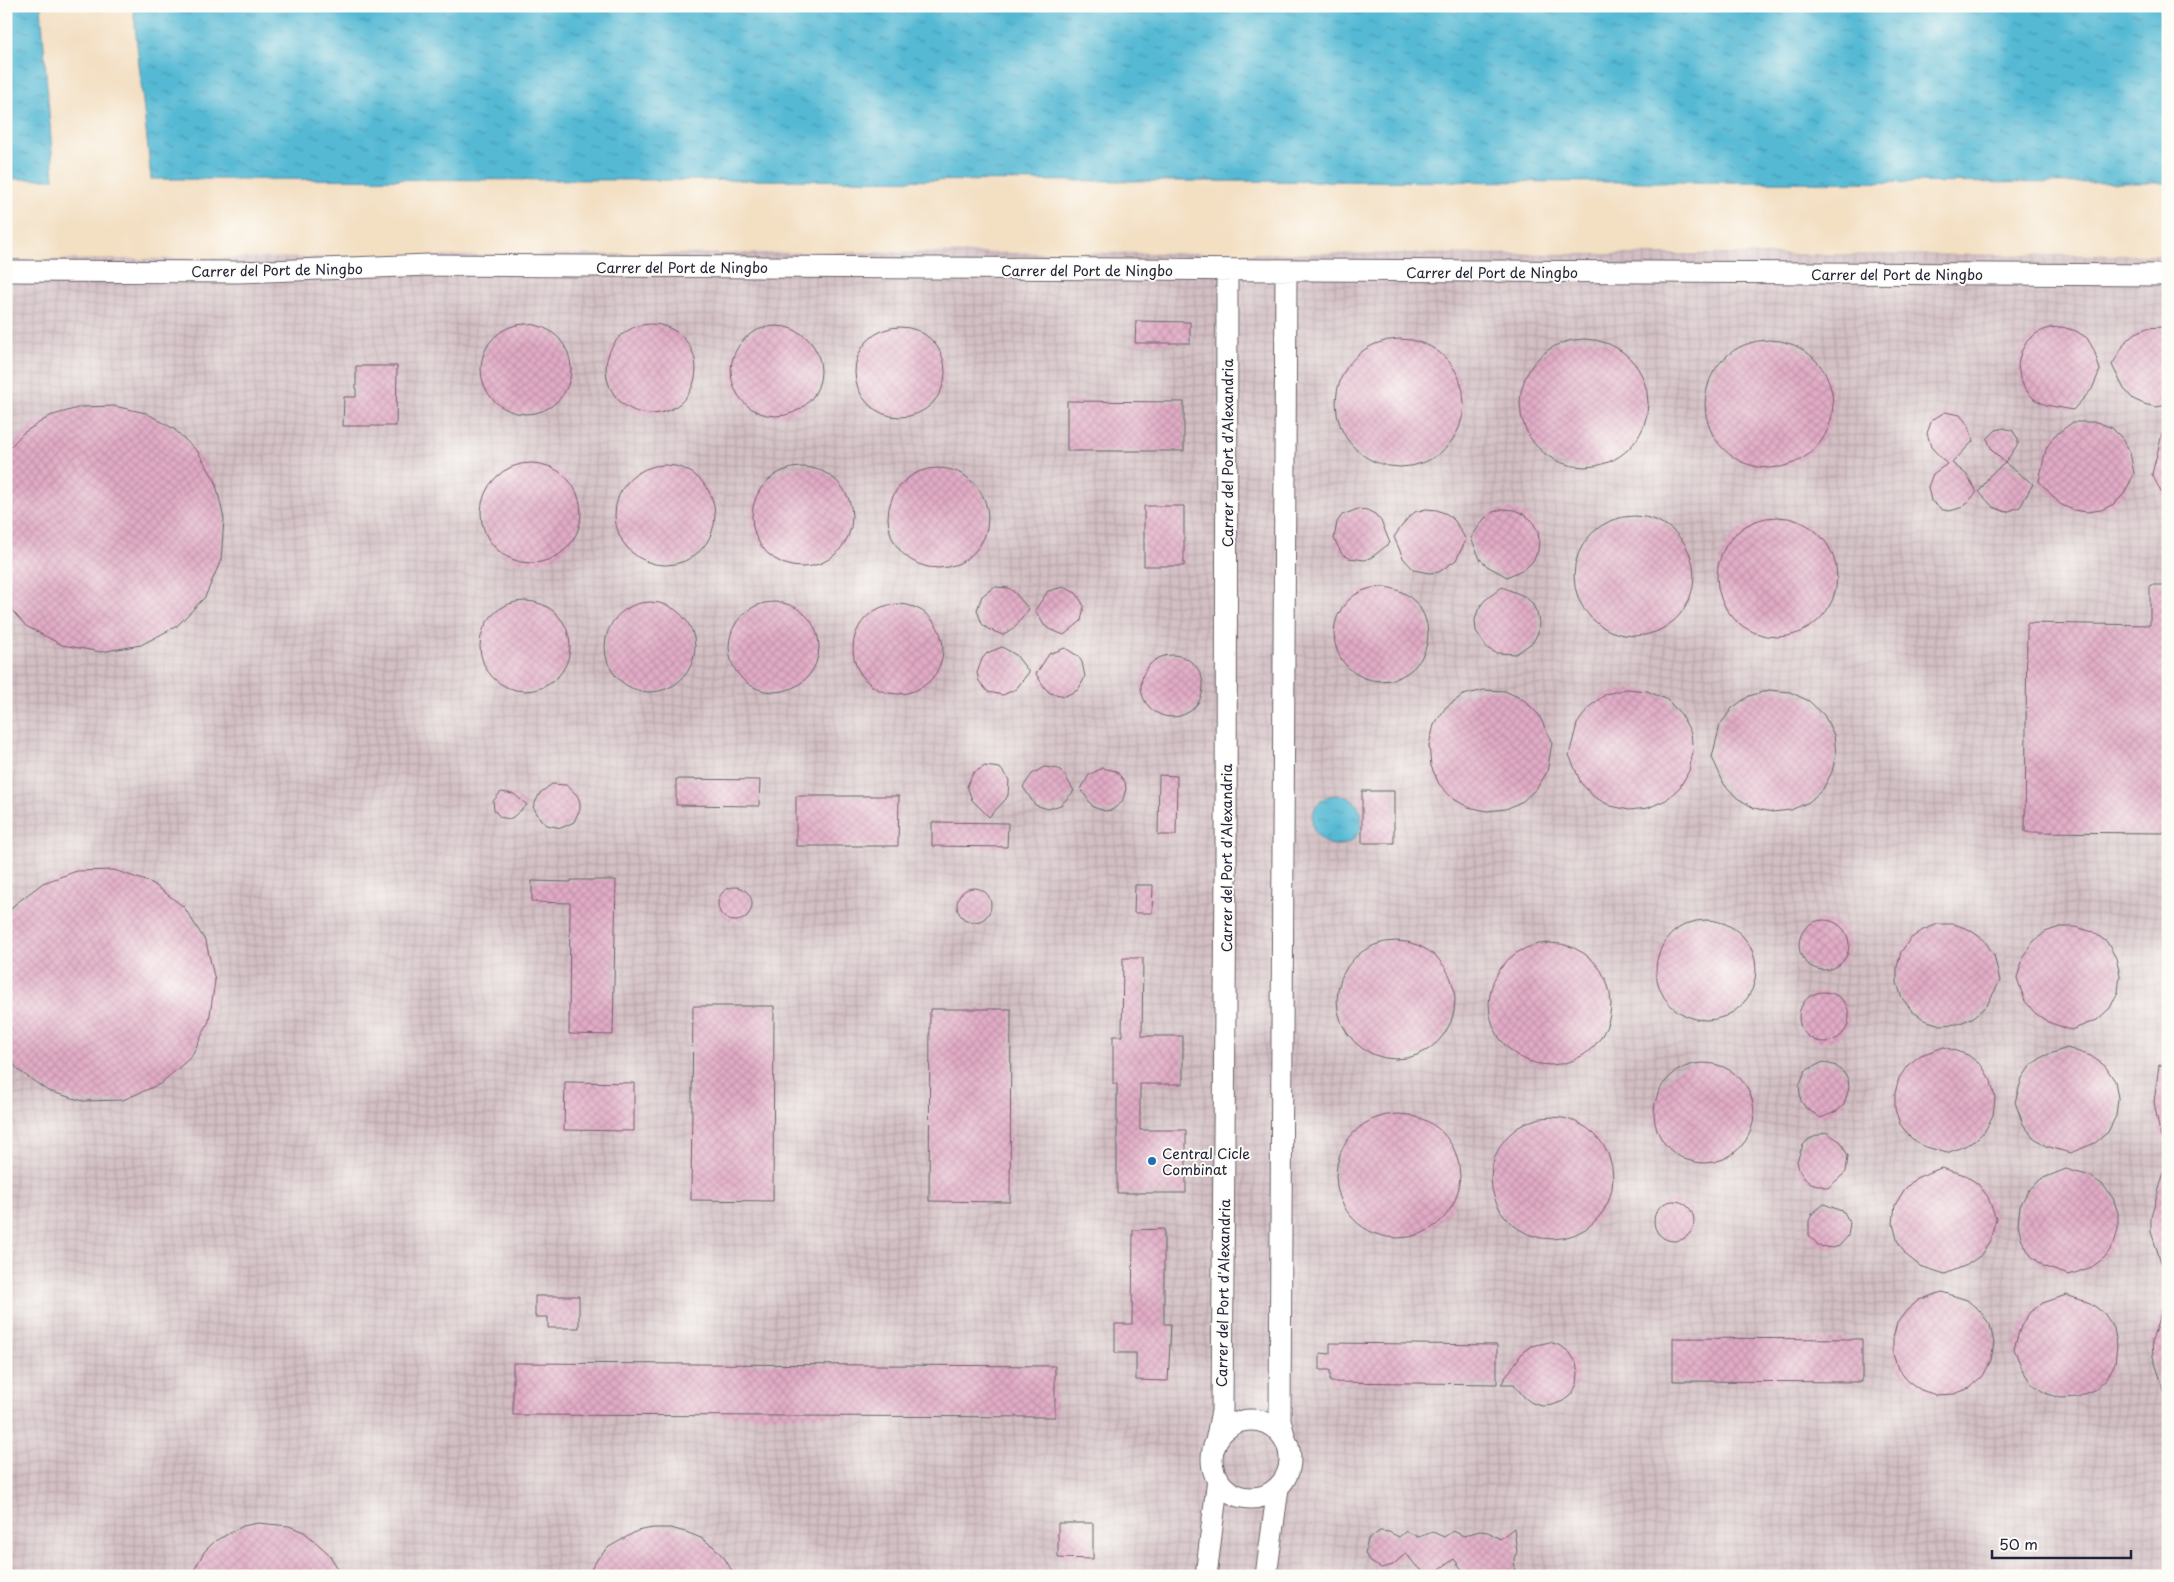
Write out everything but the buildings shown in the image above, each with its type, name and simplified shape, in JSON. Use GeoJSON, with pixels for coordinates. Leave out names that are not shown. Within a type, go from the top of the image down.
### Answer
{"type":"FeatureCollection","features":[{"type":"Feature","properties":{"kind":"street","name":"Carrer del Port de Ningbo"},"geometry":{"type":"LineString","coordinates":[[6,271],[239,272],[429,265],[2168,275]]}},
{"type":"Feature","properties":{"kind":"street","name":"Carrer del Port d'Alexandria"},"geometry":{"type":"LineString","coordinates":[[1215,1446],[1222,1411],[1226,867],[1227,270]]}},
{"type":"Feature","properties":{"kind":"street"},"geometry":{"type":"LineString","coordinates":[[1266,1576],[1278,1488],[1290,1468],[1290,1458],[1280,1420],[1286,271]]}},
{"type":"Feature","properties":{"kind":"street"},"geometry":{"type":"LineString","coordinates":[[1278,1488],[1260,1497],[1240,1496],[1223,1486],[1213,1466],[1215,1446],[1221,1435],[1230,1426],[1242,1421],[1254,1420],[1266,1423],[1277,1430],[1285,1439]]}},
{"type":"Feature","properties":{"kind":"street"},"geometry":{"type":"LineString","coordinates":[[1206,1576],[1218,1478]]}},
{"type":"Feature","properties":{"kind":"shaded area"},"geometry":{"type":"Polygon","coordinates":[[[857,252],[2168,255],[2168,1576],[6,1576],[6,260],[857,252]]]}},
{"type":"Feature","properties":{"kind":"water"},"geometry":{"type":"Polygon","coordinates":[[[6,6],[41,6],[54,179],[6,179],[6,6]]]}},
{"type":"Feature","properties":{"kind":"water"},"geometry":{"type":"Polygon","coordinates":[[[133,6],[2168,6],[2168,183],[151,179],[133,6]]]}},
{"type":"Feature","properties":{"kind":"water"},"geometry":{"type":"Polygon","coordinates":[[[1332,795],[1342,795],[1355,802],[1362,815],[1362,825],[1355,838],[1342,845],[1332,845],[1323,841],[1316,834],[1312,825],[1312,815],[1316,806],[1323,799],[1332,795]]]}},
{"type":"Feature","properties":{"kind":"place","name":"Central Cicle Combinat"},"geometry":{"type":"Point","coordinates":[1152,1161]}}]}
